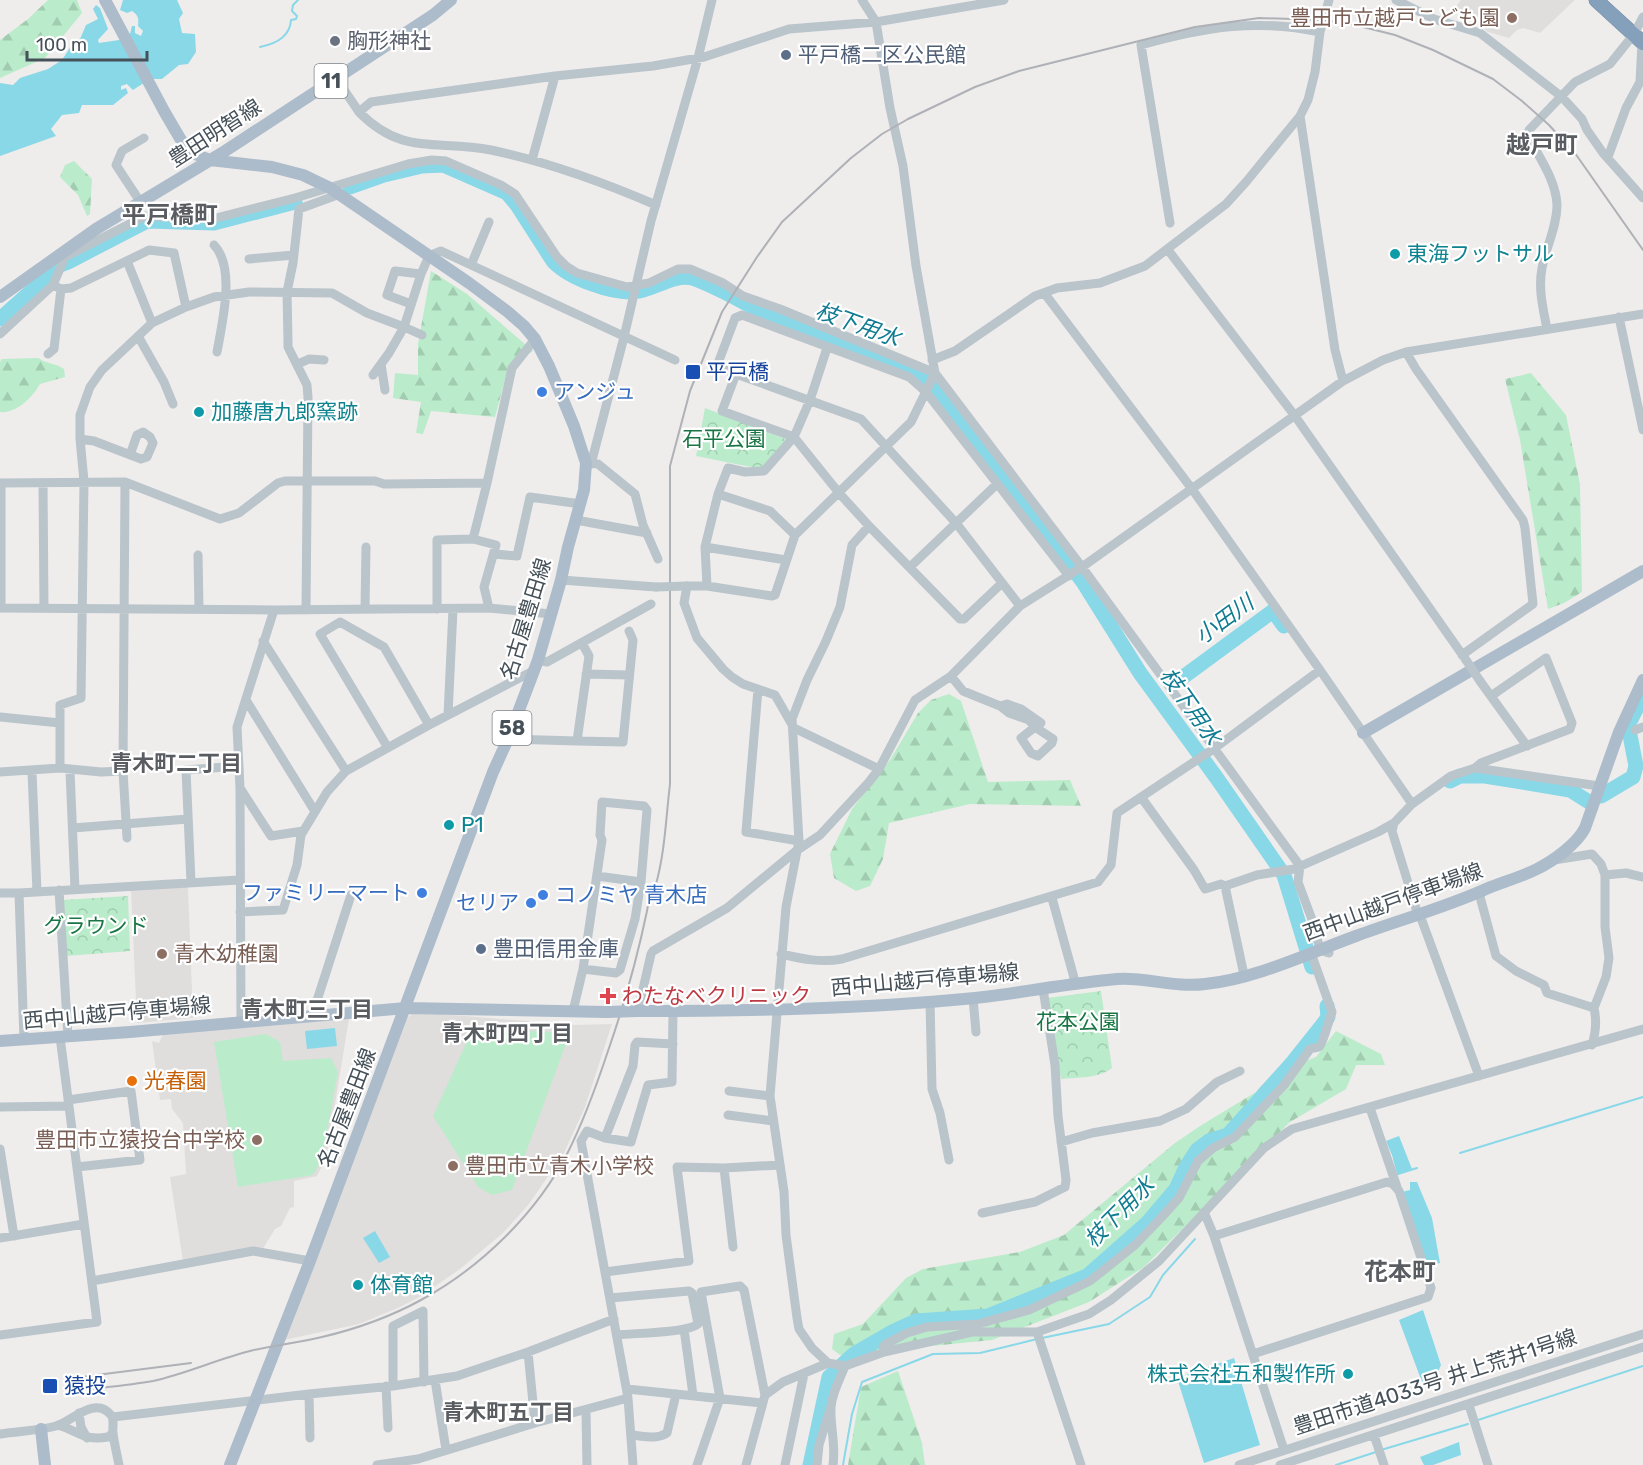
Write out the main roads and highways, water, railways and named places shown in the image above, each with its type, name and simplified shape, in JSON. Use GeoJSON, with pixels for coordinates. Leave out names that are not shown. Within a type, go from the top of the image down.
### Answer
{"type":"FeatureCollection","features":[{"type":"Feature","properties":{"kind":"highway"},"geometry":{"type":"LineString","coordinates":[[1596,0],[1640,40]]}},
{"type":"Feature","properties":{"kind":"main road"},"geometry":{"type":"LineString","coordinates":[[105,0],[181,140],[195,154],[210,160]]}},
{"type":"Feature","properties":{"kind":"main road","name":"豊田明智線"},"geometry":{"type":"LineString","coordinates":[[0,297],[63,256],[96,229],[210,160],[433,15],[451,0]]}},
{"type":"Feature","properties":{"kind":"main road","name":"名古屋豊田線"},"geometry":{"type":"LineString","coordinates":[[210,160],[272,167],[303,175],[335,191],[508,312],[535,339],[564,400],[588,464],[581,504],[535,666],[508,740],[482,800],[310,1261],[230,1465]]}},
{"type":"Feature","properties":{"kind":"main road"},"geometry":{"type":"LineString","coordinates":[[1363,733],[1643,571]]}},
{"type":"Feature","properties":{"kind":"main road","name":"西中山越戸停車場線"},"geometry":{"type":"LineString","coordinates":[[0,1041],[406,1008],[606,1012],[777,1011],[973,998],[1095,981],[1138,978],[1181,986],[1227,981],[1316,953],[1479,893],[1513,880],[1553,860],[1580,838],[1619,732],[1643,680]]}},
{"type":"Feature","properties":{"kind":"main road"},"geometry":{"type":"LineString","coordinates":[[41,1429],[45,1465]]}},
{"type":"Feature","properties":{"kind":"water"},"geometry":{"type":"Polygon","coordinates":[[[123,0],[177,0],[183,13],[179,19],[182,33],[195,34],[196,52],[188,64],[179,65],[162,79],[150,79],[133,90],[127,84],[121,86],[121,90],[126,88],[128,93],[113,105],[82,105],[79,113],[62,115],[51,129],[56,136],[0,156],[0,83],[13,85],[20,78],[48,69],[62,60],[71,46],[80,39],[86,25],[98,19],[93,9],[96,5],[100,8],[108,29],[98,40],[99,43],[119,40],[130,34],[132,26],[135,26],[135,33],[141,36],[143,31],[138,26],[136,14],[132,11],[127,13],[120,10],[123,0]]]}},
{"type":"Feature","properties":{"kind":"water"},"geometry":{"type":"Polygon","coordinates":[[[335,1028],[337,1046],[307,1049],[305,1031],[335,1028]]]}},
{"type":"Feature","properties":{"kind":"water"},"geometry":{"type":"Polygon","coordinates":[[[1399,1136],[1412,1169],[1397,1174],[1386,1141],[1399,1136]]]}},
{"type":"Feature","properties":{"kind":"water"},"geometry":{"type":"Polygon","coordinates":[[[1410,1182],[1417,1182],[1432,1218],[1440,1263],[1425,1266],[1402,1192],[1410,1190],[1410,1182]]]}},
{"type":"Feature","properties":{"kind":"water"},"geometry":{"type":"Polygon","coordinates":[[[375,1231],[390,1257],[379,1263],[363,1238],[375,1231]]]}},
{"type":"Feature","properties":{"kind":"water"},"geometry":{"type":"Polygon","coordinates":[[[1423,1310],[1441,1365],[1433,1383],[1423,1385],[1399,1320],[1423,1310]]]}},
{"type":"Feature","properties":{"kind":"water"},"geometry":{"type":"Polygon","coordinates":[[[1234,1358],[1260,1445],[1204,1463],[1177,1378],[1234,1358]]]}},
{"type":"Feature","properties":{"kind":"water"},"geometry":{"type":"Polygon","coordinates":[[[1459,1442],[1461,1455],[1433,1465],[1424,1465],[1420,1457],[1459,1442]]]}},
{"type":"Feature","properties":{"kind":"waterway"},"geometry":{"type":"LineString","coordinates":[[260,47],[276,42],[285,35],[291,20],[296,19],[297,16],[292,11],[293,5],[298,0]]}},
{"type":"Feature","properties":{"kind":"waterway","name":"枝下用水"},"geometry":{"type":"LineString","coordinates":[[350,187],[384,175],[422,166],[443,165],[507,193],[553,261],[581,279],[605,288],[629,292],[679,278],[692,278],[776,318],[886,356],[926,379],[943,395],[1083,582],[1140,673],[1284,875],[1312,967]]}},
{"type":"Feature","properties":{"kind":"waterway","name":"枝下用水"},"geometry":{"type":"LineString","coordinates":[[0,319],[55,267],[147,221],[214,223],[295,202]]}},
{"type":"Feature","properties":{"kind":"waterway","name":"小田川"},"geometry":{"type":"LineString","coordinates":[[1175,683],[1273,611],[1284,626]]}},
{"type":"Feature","properties":{"kind":"waterway","name":"小田川"},"geometry":{"type":"LineString","coordinates":[[1601,796],[1633,777],[1636,766],[1628,725],[1643,696]]}},
{"type":"Feature","properties":{"kind":"waterway","name":"小田川"},"geometry":{"type":"LineString","coordinates":[[1450,781],[1460,776],[1485,776],[1570,790],[1589,802]]}},
{"type":"Feature","properties":{"kind":"waterway","name":"枝下用水"},"geometry":{"type":"LineString","coordinates":[[810,1465],[829,1377],[854,1354],[916,1321],[988,1316],[1087,1276],[1147,1223],[1176,1189],[1197,1150],[1209,1141],[1228,1135],[1293,1062],[1328,1017],[1327,1006]]}},
{"type":"Feature","properties":{"kind":"waterway"},"geometry":{"type":"LineString","coordinates":[[1460,1153],[1643,1097]]}},
{"type":"Feature","properties":{"kind":"waterway"},"geometry":{"type":"LineString","coordinates":[[1398,1174],[1417,1168]]}},
{"type":"Feature","properties":{"kind":"waterway"},"geometry":{"type":"LineString","coordinates":[[1042,1338],[1109,1324],[1150,1297],[1163,1275],[1195,1239]]}},
{"type":"Feature","properties":{"kind":"waterway"},"geometry":{"type":"LineString","coordinates":[[843,1465],[852,1414],[862,1382],[933,1354],[980,1353],[1037,1339]]}},
{"type":"Feature","properties":{"kind":"waterway"},"geometry":{"type":"LineString","coordinates":[[1478,1420],[1643,1366]]}},
{"type":"Feature","properties":{"kind":"waterway"},"geometry":{"type":"LineString","coordinates":[[1381,1450],[1468,1424]]}},
{"type":"Feature","properties":{"kind":"waterway"},"geometry":{"type":"LineString","coordinates":[[1336,1465],[1376,1452]]}},
{"type":"Feature","properties":{"kind":"railway"},"geometry":{"type":"LineString","coordinates":[[67,1392],[153,1381],[250,1351],[347,1330],[397,1312],[443,1287],[485,1256],[523,1218],[554,1176],[579,1129],[603,1064],[630,982],[661,860],[670,784],[670,466],[690,391],[722,312],[782,222],[851,158],[882,134],[975,87],[1019,71],[1195,27],[1259,18],[1322,20],[1351,24],[1395,35],[1433,50],[1493,79],[1522,101],[1549,125],[1577,156],[1643,250]]}},
{"type":"Feature","properties":{"kind":"railway"},"geometry":{"type":"LineString","coordinates":[[65,1379],[191,1363]]}},
{"type":"Feature","properties":{"kind":"place","name":"豊田市立越戸こども園"},"geometry":{"type":"Point","coordinates":[1512,18]}},
{"type":"Feature","properties":{"kind":"place","name":"胸形神社"},"geometry":{"type":"Point","coordinates":[335,41]}},
{"type":"Feature","properties":{"kind":"place","name":"平戸橋二区公民館"},"geometry":{"type":"Point","coordinates":[786,55]}},
{"type":"Feature","properties":{"kind":"place","name":"東海フットサル"},"geometry":{"type":"Point","coordinates":[1395,254]}},
{"type":"Feature","properties":{"kind":"place","name":"平戸橋"},"geometry":{"type":"Point","coordinates":[693,372]}},
{"type":"Feature","properties":{"kind":"place","name":"アンジュ"},"geometry":{"type":"Point","coordinates":[542,392]}},
{"type":"Feature","properties":{"kind":"place","name":"加藤唐九郎窯跡"},"geometry":{"type":"Point","coordinates":[199,412]}},
{"type":"Feature","properties":{"kind":"place","name":"P1"},"geometry":{"type":"Point","coordinates":[449,825]}},
{"type":"Feature","properties":{"kind":"place","name":"ファミリーマート"},"geometry":{"type":"Point","coordinates":[422,893]}},
{"type":"Feature","properties":{"kind":"place","name":"コノミヤ 青木店"},"geometry":{"type":"Point","coordinates":[543,895]}},
{"type":"Feature","properties":{"kind":"place","name":"セリア"},"geometry":{"type":"Point","coordinates":[531,903]}},
{"type":"Feature","properties":{"kind":"place","name":"豊田信用金庫"},"geometry":{"type":"Point","coordinates":[481,949]}},
{"type":"Feature","properties":{"kind":"place","name":"青木幼稚園"},"geometry":{"type":"Point","coordinates":[162,954]}},
{"type":"Feature","properties":{"kind":"place","name":"わたなべクリニック"},"geometry":{"type":"Point","coordinates":[608,996]}},
{"type":"Feature","properties":{"kind":"place","name":"光春園"},"geometry":{"type":"Point","coordinates":[132,1081]}},
{"type":"Feature","properties":{"kind":"place","name":"豊田市立猿投台中学校"},"geometry":{"type":"Point","coordinates":[257,1140]}},
{"type":"Feature","properties":{"kind":"place","name":"豊田市立青木小学校"},"geometry":{"type":"Point","coordinates":[453,1166]}},
{"type":"Feature","properties":{"kind":"place","name":"体育館"},"geometry":{"type":"Point","coordinates":[358,1285]}},
{"type":"Feature","properties":{"kind":"place","name":"株式会社五和製作所"},"geometry":{"type":"Point","coordinates":[1348,1374]}},
{"type":"Feature","properties":{"kind":"place","name":"猿投"},"geometry":{"type":"Point","coordinates":[50,1386]}},
{"type":"Feature","properties":{"kind":"district","name":"越戸町"},"geometry":{"type":"Point","coordinates":[1542,145]}},
{"type":"Feature","properties":{"kind":"district","name":"平戸橋町"},"geometry":{"type":"Point","coordinates":[170,215]}},
{"type":"Feature","properties":{"kind":"district","name":"青木町二丁目"},"geometry":{"type":"Point","coordinates":[176,763]}},
{"type":"Feature","properties":{"kind":"district","name":"青木町三丁目"},"geometry":{"type":"Point","coordinates":[307,1009]}},
{"type":"Feature","properties":{"kind":"district","name":"青木町四丁目"},"geometry":{"type":"Point","coordinates":[507,1033]}},
{"type":"Feature","properties":{"kind":"district","name":"花本町"},"geometry":{"type":"Point","coordinates":[1400,1272]}},
{"type":"Feature","properties":{"kind":"district","name":"青木町五丁目"},"geometry":{"type":"Point","coordinates":[508,1412]}},
{"type":"Feature","properties":{"kind":"park label","name":"石平公園"},"geometry":{"type":"Point","coordinates":[724,439]}},
{"type":"Feature","properties":{"kind":"park label","name":"グラウンド"},"geometry":{"type":"Point","coordinates":[96,926]}},
{"type":"Feature","properties":{"kind":"park label","name":"花本公園"},"geometry":{"type":"Point","coordinates":[1078,1022]}}]}
